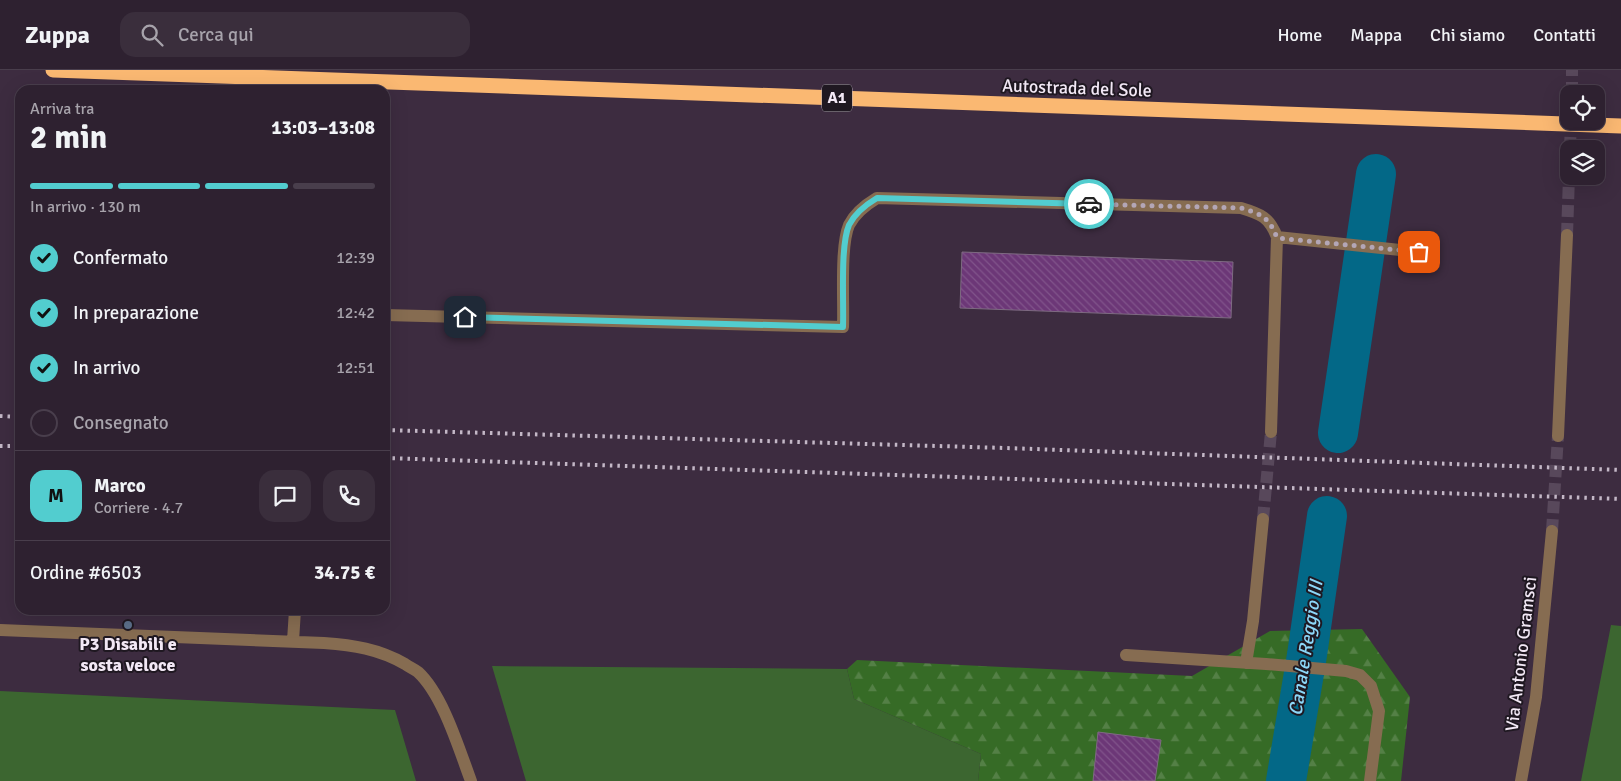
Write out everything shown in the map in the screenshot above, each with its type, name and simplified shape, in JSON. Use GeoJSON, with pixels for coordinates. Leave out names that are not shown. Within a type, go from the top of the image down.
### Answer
{"type":"FeatureCollection","features":[{"type":"Feature","properties":{"kind":"highway","name":"Autostrada del Sole"},"geometry":{"type":"LineString","coordinates":[[53,70],[1621,126]]}},
{"type":"Feature","properties":{"kind":"street"},"geometry":{"type":"LineString","coordinates":[[390,314],[843,327],[844,248],[849,224],[863,207],[877,198],[1241,208],[1262,214],[1272,226],[1277,238],[1271,432]]}},
{"type":"Feature","properties":{"kind":"street"},"geometry":{"type":"LineString","coordinates":[[1558,436],[1567,235]]}},
{"type":"Feature","properties":{"kind":"street"},"geometry":{"type":"LineString","coordinates":[[1277,238],[1419,252]]}},
{"type":"Feature","properties":{"kind":"street"},"geometry":{"type":"LineString","coordinates":[[1246,663],[1253,621],[1263,519]]}},
{"type":"Feature","properties":{"kind":"street","name":"Via Antonio Gramsci"},"geometry":{"type":"LineString","coordinates":[[1521,781],[1536,697],[1552,531]]}},
{"type":"Feature","properties":{"kind":"street"},"geometry":{"type":"LineString","coordinates":[[293,642],[295,615]]}},
{"type":"Feature","properties":{"kind":"street"},"geometry":{"type":"LineString","coordinates":[[0,630],[357,645],[390,655],[418,672],[435,694],[448,720],[471,781]]}},
{"type":"Feature","properties":{"kind":"street"},"geometry":{"type":"LineString","coordinates":[[1126,655],[1266,664],[1346,671],[1360,675],[1371,686],[1379,712],[1370,781]]}},
{"type":"Feature","properties":{"kind":"green space"},"geometry":{"type":"Polygon","coordinates":[[[1611,625],[1621,626],[1621,781],[1581,781],[1611,625]]]}},
{"type":"Feature","properties":{"kind":"green space"},"geometry":{"type":"Polygon","coordinates":[[[1362,629],[1410,697],[1401,781],[978,781],[981,754],[854,699],[847,669],[857,660],[1192,676],[1270,631],[1362,629]]]}},
{"type":"Feature","properties":{"kind":"green space"},"geometry":{"type":"Polygon","coordinates":[[[492,666],[847,669],[854,699],[981,754],[978,781],[526,781],[492,666]]]}},
{"type":"Feature","properties":{"kind":"green space"},"geometry":{"type":"Polygon","coordinates":[[[0,691],[395,710],[416,781],[0,781],[0,691]]]}},
{"type":"Feature","properties":{"kind":"building"},"geometry":{"type":"Polygon","coordinates":[[[962,252],[1233,262],[1231,318],[960,308],[962,252]]]}},
{"type":"Feature","properties":{"kind":"building"},"geometry":{"type":"Polygon","coordinates":[[[1098,732],[1161,740],[1155,781],[1093,781],[1098,732]]]}},
{"type":"Feature","properties":{"kind":"waterway","name":"Canale Reggio III"},"geometry":{"type":"LineString","coordinates":[[1338,433],[1376,174]]}},
{"type":"Feature","properties":{"kind":"waterway","name":"Canale Reggio III"},"geometry":{"type":"LineString","coordinates":[[1286,781],[1327,516]]}},
{"type":"Feature","properties":{"kind":"tunnel"},"geometry":{"type":"LineString","coordinates":[[1572,70],[1572,85]]}},
{"type":"Feature","properties":{"kind":"tunnel"},"geometry":{"type":"LineString","coordinates":[[1570,140],[1571,130]]}},
{"type":"Feature","properties":{"kind":"tunnel"},"geometry":{"type":"LineString","coordinates":[[1567,235],[1569,185]]}},
{"type":"Feature","properties":{"kind":"tunnel"},"geometry":{"type":"LineString","coordinates":[[1263,519],[1271,432]]}},
{"type":"Feature","properties":{"kind":"tunnel"},"geometry":{"type":"LineString","coordinates":[[1552,531],[1558,436]]}},
{"type":"Feature","properties":{"kind":"railway"},"geometry":{"type":"LineString","coordinates":[[0,416],[15,417]]}},
{"type":"Feature","properties":{"kind":"railway"},"geometry":{"type":"LineString","coordinates":[[390,430],[1006,448],[1621,470]]}},
{"type":"Feature","properties":{"kind":"railway"},"geometry":{"type":"LineString","coordinates":[[0,446],[15,446]]}},
{"type":"Feature","properties":{"kind":"railway"},"geometry":{"type":"LineString","coordinates":[[390,458],[1621,499]]}},
{"type":"Feature","properties":{"kind":"way so far"},"geometry":{"type":"LineString","coordinates":[[1089,204],[1241,208],[1262,214],[1272,226],[1277,238],[1419,252]]}},
{"type":"Feature","properties":{"kind":"place","name":"P3 Disabili e sosta veloce"},"geometry":{"type":"Point","coordinates":[128,625]}},
{"type":"Feature","properties":{"kind":"route"},"geometry":{"type":"LineString","coordinates":[[465,317],[843,327],[844,248],[849,224],[863,207],[877,198],[1089,204]]}}]}
